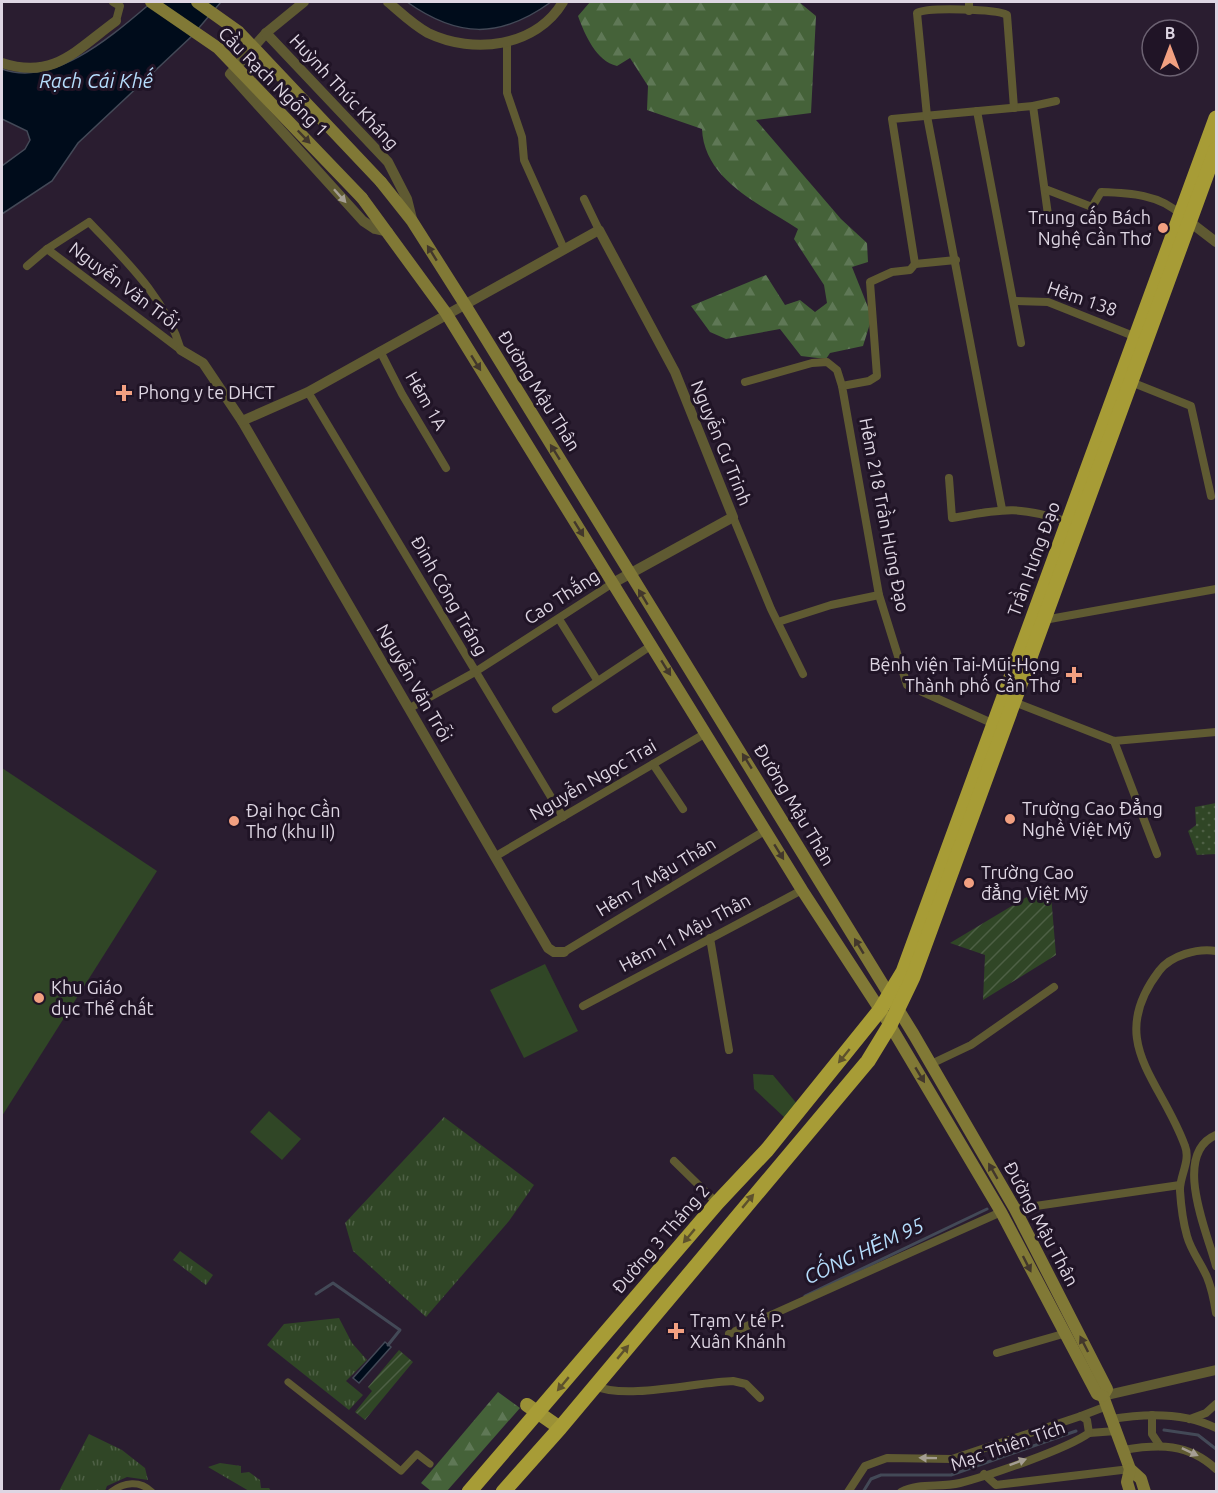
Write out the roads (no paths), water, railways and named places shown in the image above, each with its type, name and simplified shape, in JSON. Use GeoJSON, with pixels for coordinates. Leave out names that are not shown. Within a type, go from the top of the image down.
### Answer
{"type":"FeatureCollection","features":[{"type":"Feature","properties":{"kind":"highway","name":"Trần Hưng Đạo"},"geometry":{"type":"LineString","coordinates":[[880,1010],[893,1003],[913,976],[1131,382],[1216,118]]}},
{"type":"Feature","properties":{"kind":"highway","name":"Trần Hưng Đạo"},"geometry":{"type":"LineString","coordinates":[[890,1025],[893,1003],[903,972],[1136,337],[1216,149]]}},
{"type":"Feature","properties":{"kind":"highway","name":"Đường 3 Tháng 2"},"geometry":{"type":"LineString","coordinates":[[469,1491],[532,1410],[767,1150],[880,1010]]}},
{"type":"Feature","properties":{"kind":"highway"},"geometry":{"type":"LineString","coordinates":[[503,1491],[560,1428],[868,1060],[890,1025]]}},
{"type":"Feature","properties":{"kind":"main road","name":"Cầu Rạch Ngỗng 1"},"geometry":{"type":"LineString","coordinates":[[151,2],[218,48],[362,198]]}},
{"type":"Feature","properties":{"kind":"main road","name":"Cầu Rạch Ngỗng 1"},"geometry":{"type":"LineString","coordinates":[[197,2],[239,32],[381,182]]}},
{"type":"Feature","properties":{"kind":"main road","name":"Đường Mậu Thân"},"geometry":{"type":"LineString","coordinates":[[381,182],[412,221],[464,303],[931,1064],[1015,1209],[1107,1389],[1102,1399]]}},
{"type":"Feature","properties":{"kind":"main road","name":"Đường Mậu Thân"},"geometry":{"type":"LineString","coordinates":[[362,198],[446,313],[802,890],[890,1025],[1001,1212],[1063,1334],[1102,1399],[1112,1419],[1130,1469],[1141,1479],[1145,1491]]}},
{"type":"Feature","properties":{"kind":"main road"},"geometry":{"type":"LineString","coordinates":[[742,792],[760,782]]}},
{"type":"Feature","properties":{"kind":"main road"},"geometry":{"type":"LineString","coordinates":[[1001,1212],[1015,1209]]}},
{"type":"Feature","properties":{"kind":"main road"},"geometry":{"type":"LineString","coordinates":[[532,1410],[560,1428]]}},
{"type":"Feature","properties":{"kind":"main road","name":"Đường Mậu Thân"},"geometry":{"type":"LineString","coordinates":[[1130,1469],[1127,1482],[1130,1491]]}},
{"type":"Feature","properties":{"kind":"street"},"geometry":{"type":"LineString","coordinates":[[2,63],[34,70],[49,68],[116,21],[120,6],[113,2]]}},
{"type":"Feature","properties":{"kind":"street","name":"Huỳnh Thúc Kháng"},"geometry":{"type":"LineString","coordinates":[[304,2],[266,33],[388,162],[407,198],[412,221]]}},
{"type":"Feature","properties":{"kind":"street"},"geometry":{"type":"LineString","coordinates":[[388,2],[425,32],[446,40],[476,44],[507,42],[524,37],[542,27],[555,16],[563,2]]}},
{"type":"Feature","properties":{"kind":"street"},"geometry":{"type":"LineString","coordinates":[[969,2],[969,11]]}},
{"type":"Feature","properties":{"kind":"street"},"geometry":{"type":"LineString","coordinates":[[1002,509],[927,116],[917,13],[925,10],[1007,15],[1014,108]]}},
{"type":"Feature","properties":{"kind":"street"},"geometry":{"type":"LineString","coordinates":[[266,33],[230,74],[363,220],[375,229],[388,232]]}},
{"type":"Feature","properties":{"kind":"street"},"geometry":{"type":"LineString","coordinates":[[507,42],[507,93],[522,137],[524,160],[564,249]]}},
{"type":"Feature","properties":{"kind":"street"},"geometry":{"type":"LineString","coordinates":[[915,264],[892,119],[1033,106],[1056,101]]}},
{"type":"Feature","properties":{"kind":"street"},"geometry":{"type":"LineString","coordinates":[[1033,106],[1049,222]]}},
{"type":"Feature","properties":{"kind":"street"},"geometry":{"type":"LineString","coordinates":[[977,111],[1015,301],[1021,343]]}},
{"type":"Feature","properties":{"kind":"street"},"geometry":{"type":"LineString","coordinates":[[1045,189],[1092,207],[1101,192],[1167,202],[1216,242]]}},
{"type":"Feature","properties":{"kind":"street","name":"Nguyễn Cư Trinh"},"geometry":{"type":"LineString","coordinates":[[584,199],[675,372],[733,517],[803,674]]}},
{"type":"Feature","properties":{"kind":"street","name":"Nguyễn Văn Trỗi"},"geometry":{"type":"LineString","coordinates":[[27,266],[47,249],[88,222],[154,294],[174,327],[181,350]]}},
{"type":"Feature","properties":{"kind":"street"},"geometry":{"type":"LineString","coordinates":[[242,421],[308,392],[446,313],[599,230]]}},
{"type":"Feature","properties":{"kind":"street","name":"Nguyễn Văn Trỗi"},"geometry":{"type":"LineString","coordinates":[[47,249],[181,350],[203,363],[242,421],[548,948],[554,952],[564,952]]}},
{"type":"Feature","properties":{"kind":"street"},"geometry":{"type":"LineString","coordinates":[[745,382],[812,363],[827,362],[837,370],[842,386],[869,381],[877,376],[870,282],[892,272],[910,270],[915,264],[956,260]]}},
{"type":"Feature","properties":{"kind":"street","name":"Hẻm 138"},"geometry":{"type":"LineString","coordinates":[[1015,301],[1048,302],[1136,337]]}},
{"type":"Feature","properties":{"kind":"street","name":"Hẻm 1A"},"geometry":{"type":"LineString","coordinates":[[380,351],[402,394],[446,468]]}},
{"type":"Feature","properties":{"kind":"street"},"geometry":{"type":"LineString","coordinates":[[1131,382],[1191,406],[1211,496]]}},
{"type":"Feature","properties":{"kind":"street","name":"Hẻm 218 Trần Hưng Đạo"},"geometry":{"type":"LineString","coordinates":[[842,386],[879,595],[907,685],[994,724]]}},
{"type":"Feature","properties":{"kind":"street","name":"Đinh Công Tráng"},"geometry":{"type":"LineString","coordinates":[[308,392],[563,817]]}},
{"type":"Feature","properties":{"kind":"street"},"geometry":{"type":"LineString","coordinates":[[948,478],[952,518],[1002,509],[1031,510],[1068,522]]}},
{"type":"Feature","properties":{"kind":"street","name":"Cao Thắng"},"geometry":{"type":"LineString","coordinates":[[410,708],[475,672],[613,583],[733,517]]}},
{"type":"Feature","properties":{"kind":"street"},"geometry":{"type":"LineString","coordinates":[[1044,620],[1216,589]]}},
{"type":"Feature","properties":{"kind":"street"},"geometry":{"type":"LineString","coordinates":[[778,622],[831,605],[879,595]]}},
{"type":"Feature","properties":{"kind":"street"},"geometry":{"type":"LineString","coordinates":[[559,619],[597,680]]}},
{"type":"Feature","properties":{"kind":"street"},"geometry":{"type":"LineString","coordinates":[[555,709],[652,645]]}},
{"type":"Feature","properties":{"kind":"street"},"geometry":{"type":"LineString","coordinates":[[1014,702],[1114,741],[1216,732]]}},
{"type":"Feature","properties":{"kind":"street","name":"Nguyễn Ngọc Trai"},"geometry":{"type":"LineString","coordinates":[[496,856],[706,733]]}},
{"type":"Feature","properties":{"kind":"street"},"geometry":{"type":"LineString","coordinates":[[1114,741],[1157,854]]}},
{"type":"Feature","properties":{"kind":"street"},"geometry":{"type":"LineString","coordinates":[[653,764],[683,809]]}},
{"type":"Feature","properties":{"kind":"street","name":"Hẻm 7 Mậu Thân"},"geometry":{"type":"LineString","coordinates":[[564,952],[766,830]]}},
{"type":"Feature","properties":{"kind":"street","name":"Hẻm 11 Mậu Thân"},"geometry":{"type":"LineString","coordinates":[[583,1006],[802,890]]}},
{"type":"Feature","properties":{"kind":"street"},"geometry":{"type":"LineString","coordinates":[[710,938],[729,1050]]}},
{"type":"Feature","properties":{"kind":"street"},"geometry":{"type":"LineString","coordinates":[[1216,951],[1204,949],[1180,956],[1161,968],[1140,1000],[1135,1021],[1136,1046],[1187,1149],[1184,1174],[1180,1185],[1187,1237],[1211,1288],[1216,1313]]}},
{"type":"Feature","properties":{"kind":"street"},"geometry":{"type":"LineString","coordinates":[[931,1064],[971,1045],[1054,987]]}},
{"type":"Feature","properties":{"kind":"street"},"geometry":{"type":"LineString","coordinates":[[1216,1135],[1211,1137],[1202,1149],[1194,1177],[1200,1215],[1216,1266]]}},
{"type":"Feature","properties":{"kind":"street"},"geometry":{"type":"LineString","coordinates":[[674,1161],[717,1203]]}},
{"type":"Feature","properties":{"kind":"street"},"geometry":{"type":"LineString","coordinates":[[1015,1209],[1180,1185]]}},
{"type":"Feature","properties":{"kind":"street"},"geometry":{"type":"LineString","coordinates":[[729,1334],[1001,1212]]}},
{"type":"Feature","properties":{"kind":"street"},"geometry":{"type":"LineString","coordinates":[[997,1353],[1063,1334]]}},
{"type":"Feature","properties":{"kind":"street"},"geometry":{"type":"LineString","coordinates":[[1081,1416],[1102,1399],[1216,1370]]}},
{"type":"Feature","properties":{"kind":"street"},"geometry":{"type":"LineString","coordinates":[[595,1386],[603,1390],[643,1390],[733,1381],[746,1384],[760,1398]]}},
{"type":"Feature","properties":{"kind":"street"},"geometry":{"type":"LineString","coordinates":[[288,1382],[401,1471],[417,1454],[430,1464]]}},
{"type":"Feature","properties":{"kind":"street"},"geometry":{"type":"LineString","coordinates":[[1190,1419],[1206,1413],[1216,1404]]}},
{"type":"Feature","properties":{"kind":"street"},"geometry":{"type":"LineString","coordinates":[[1152,1415],[1152,1434],[1160,1446]]}},
{"type":"Feature","properties":{"kind":"street"},"geometry":{"type":"LineString","coordinates":[[1112,1419],[1152,1415],[1190,1419],[1216,1428]]}},
{"type":"Feature","properties":{"kind":"street","name":"Mạc Thiên Tích"},"geometry":{"type":"LineString","coordinates":[[848,1491],[865,1466],[887,1458],[952,1459],[1081,1416],[1087,1420],[1089,1433]]}},
{"type":"Feature","properties":{"kind":"street","name":"Mạc Thiên Tích"},"geometry":{"type":"LineString","coordinates":[[901,1491],[910,1487],[959,1483],[1064,1446],[1089,1433],[1116,1431]]}},
{"type":"Feature","properties":{"kind":"street"},"geometry":{"type":"LineString","coordinates":[[1123,1449],[1160,1446],[1188,1450],[1216,1469]]}},
{"type":"Feature","properties":{"kind":"street"},"geometry":{"type":"LineString","coordinates":[[984,1474],[996,1485],[1130,1469]]}},
{"type":"Feature","properties":{"kind":"street"},"geometry":{"type":"LineString","coordinates":[[111,1491],[132,1483],[143,1484],[152,1491]]}},
{"type":"Feature","properties":{"kind":"water","name":"Rạch Cái Khế"},"geometry":{"type":"Polygon","coordinates":[[[152,2],[221,2],[192,36],[78,143],[52,181],[2,214],[2,166],[25,149],[30,140],[27,131],[2,119],[2,69],[22,73],[42,71],[63,65],[102,42],[152,2]]]}},
{"type":"Feature","properties":{"kind":"water"},"geometry":{"type":"Polygon","coordinates":[[[407,2],[551,2],[514,23],[496,28],[479,29],[462,28],[444,22],[407,2]]]}},
{"type":"Feature","properties":{"kind":"water"},"geometry":{"type":"Polygon","coordinates":[[[385,1342],[391,1347],[359,1383],[353,1378],[385,1342]]]}},
{"type":"Feature","properties":{"kind":"waterway","name":"CỐNG HẺM 95"},"geometry":{"type":"LineString","coordinates":[[805,1296],[987,1209]]}},
{"type":"Feature","properties":{"kind":"waterway"},"geometry":{"type":"LineString","coordinates":[[316,1294],[333,1283],[400,1330],[388,1345]]}},
{"type":"Feature","properties":{"kind":"waterway"},"geometry":{"type":"LineString","coordinates":[[1164,1430],[1198,1435],[1216,1449]]}},
{"type":"Feature","properties":{"kind":"waterway"},"geometry":{"type":"LineString","coordinates":[[863,1492],[871,1479],[881,1475],[951,1475],[1076,1431]]}},
{"type":"Feature","properties":{"kind":"place","name":"Trung cấp Bách Nghệ Cần Thơ"},"geometry":{"type":"Point","coordinates":[1163,228]}},
{"type":"Feature","properties":{"kind":"place","name":"Phong y te DHCT"},"geometry":{"type":"Point","coordinates":[124,393]}},
{"type":"Feature","properties":{"kind":"place","name":"Bệnh viện Tai-Mũi-Họng Thành phố Cần Thơ"},"geometry":{"type":"Point","coordinates":[1074,675]}},
{"type":"Feature","properties":{"kind":"place","name":"Trường Cao Đẳng Nghề Việt Mỹ"},"geometry":{"type":"Point","coordinates":[1010,819]}},
{"type":"Feature","properties":{"kind":"place","name":"Đại học Cần Thơ (khu II)"},"geometry":{"type":"Point","coordinates":[234,821]}},
{"type":"Feature","properties":{"kind":"place","name":"Trường Cao đẳng Việt Mỹ"},"geometry":{"type":"Point","coordinates":[969,883]}},
{"type":"Feature","properties":{"kind":"place","name":"Khu Giáo dục Thể chất"},"geometry":{"type":"Point","coordinates":[39,998]}},
{"type":"Feature","properties":{"kind":"place","name":"Trạm Y tế P. Xuân Khánh"},"geometry":{"type":"Point","coordinates":[676,1331]}}]}
